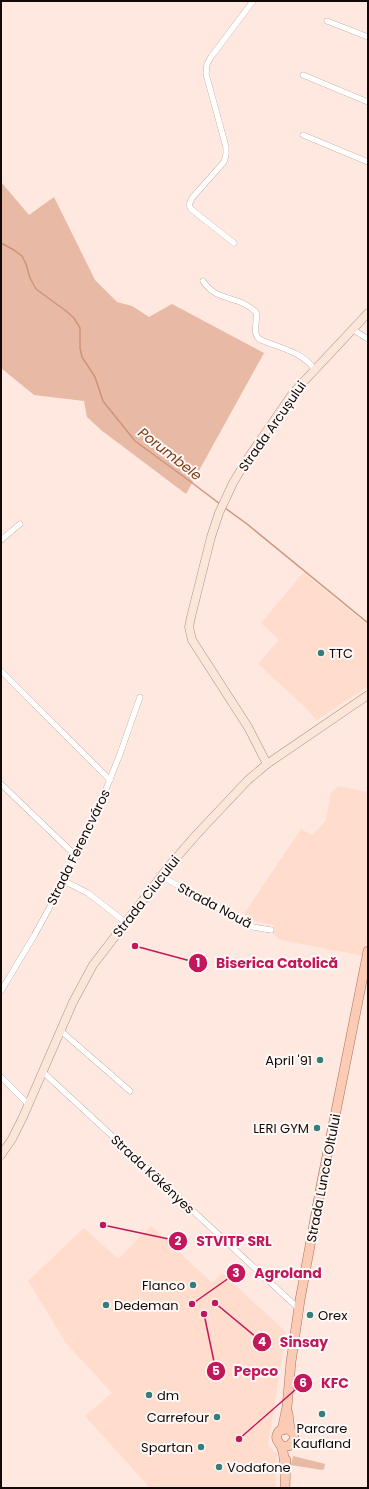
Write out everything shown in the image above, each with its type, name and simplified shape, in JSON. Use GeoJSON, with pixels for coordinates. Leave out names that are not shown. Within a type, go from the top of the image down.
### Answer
{"type":"FeatureCollection","features":[{"type":"Feature","properties":{"kind":"main road","name":"Strada Arcușului"},"geometry":{"type":"LineString","coordinates":[[267,764],[248,727],[195,646],[190,631],[191,618],[211,537],[219,513],[248,458],[300,383],[368,313]]}},
{"type":"Feature","properties":{"kind":"main road","name":"Strada Ciucului"},"geometry":{"type":"LineString","coordinates":[[1,1155],[12,1139],[73,1002],[92,965],[161,876],[192,838],[229,798],[267,764],[367,696]]}},
{"type":"Feature","properties":{"kind":"main road","name":"Strada Lunca Oltului"},"geometry":{"type":"LineString","coordinates":[[286,1430],[290,1362],[299,1309],[320,1192],[368,951]]}},
{"type":"Feature","properties":{"kind":"main road"},"geometry":{"type":"LineString","coordinates":[[286,1430],[294,1434],[294,1440],[285,1446],[278,1443],[276,1437],[279,1431],[286,1430]]}},
{"type":"Feature","properties":{"kind":"main road"},"geometry":{"type":"LineString","coordinates":[[285,1446],[285,1488]]}},
{"type":"Feature","properties":{"kind":"street"},"geometry":{"type":"LineString","coordinates":[[234,243],[188,205],[192,198],[224,162],[226,155],[226,147],[206,74],[207,64],[211,56],[253,1]]}},
{"type":"Feature","properties":{"kind":"street"},"geometry":{"type":"LineString","coordinates":[[327,21],[368,37]]}},
{"type":"Feature","properties":{"kind":"street"},"geometry":{"type":"LineString","coordinates":[[303,75],[368,102]]}},
{"type":"Feature","properties":{"kind":"street"},"geometry":{"type":"LineString","coordinates":[[303,135],[368,162]]}},
{"type":"Feature","properties":{"kind":"street"},"geometry":{"type":"LineString","coordinates":[[203,280],[208,288],[213,292],[241,302],[256,312],[257,317],[255,331],[256,336],[259,339],[303,357],[310,362],[314,369]]}},
{"type":"Feature","properties":{"kind":"street"},"geometry":{"type":"LineString","coordinates":[[352,329],[368,339]]}},
{"type":"Feature","properties":{"kind":"street"},"geometry":{"type":"LineString","coordinates":[[1,540],[20,524]]}},
{"type":"Feature","properties":{"kind":"street"},"geometry":{"type":"LineString","coordinates":[[1,671],[110,780]]}},
{"type":"Feature","properties":{"kind":"street","name":"Strada Ferencváros"},"geometry":{"type":"LineString","coordinates":[[1,991],[34,936],[64,881],[93,822],[140,697]]}},
{"type":"Feature","properties":{"kind":"street"},"geometry":{"type":"LineString","coordinates":[[1,784],[76,856]]}},
{"type":"Feature","properties":{"kind":"street","name":"Strada Nouă"},"geometry":{"type":"LineString","coordinates":[[161,876],[252,926],[271,930]]}},
{"type":"Feature","properties":{"kind":"street"},"geometry":{"type":"LineString","coordinates":[[64,881],[88,893],[125,922]]}},
{"type":"Feature","properties":{"kind":"street"},"geometry":{"type":"LineString","coordinates":[[61,1031],[130,1091]]}},
{"type":"Feature","properties":{"kind":"street","name":"Strada Kökényes"},"geometry":{"type":"LineString","coordinates":[[42,1072],[299,1309]]}},
{"type":"Feature","properties":{"kind":"street"},"geometry":{"type":"LineString","coordinates":[[1,1077],[28,1104]]}},
{"type":"Feature","properties":{"kind":"shaded area"},"geometry":{"type":"Polygon","coordinates":[[[1,182],[29,215],[54,197],[95,280],[117,302],[132,306],[149,317],[172,304],[264,353],[186,494],[101,430],[87,417],[84,401],[34,395],[1,368],[1,182]]]}},
{"type":"Feature","properties":{"kind":"shaded area"},"geometry":{"type":"Polygon","coordinates":[[[303,573],[368,625],[368,686],[317,720],[303,705],[258,664],[279,640],[261,623],[303,573]]]}},
{"type":"Feature","properties":{"kind":"shaded area"},"geometry":{"type":"Polygon","coordinates":[[[339,786],[368,792],[368,933],[364,956],[281,940],[272,933],[274,925],[249,920],[250,917],[244,914],[301,829],[312,835],[326,821],[331,792],[339,786]]]}},
{"type":"Feature","properties":{"kind":"shaded area"},"geometry":{"type":"Polygon","coordinates":[[[151,1226],[212,1283],[222,1273],[286,1332],[268,1445],[277,1454],[276,1488],[150,1488],[85,1416],[112,1393],[66,1343],[28,1281],[84,1228],[119,1258],[151,1226]]]}},
{"type":"Feature","properties":{"kind":"shaded area"},"geometry":{"type":"Polygon","coordinates":[[[293,1456],[325,1464],[324,1469],[322,1470],[291,1465],[293,1456]]]}},
{"type":"Feature","properties":{"kind":"waterway","name":"Porumbele"},"geometry":{"type":"LineString","coordinates":[[1,243],[22,256],[30,278],[36,289],[74,318],[80,328],[80,348],[82,357],[95,377],[103,401],[135,441],[220,504]]}},
{"type":"Feature","properties":{"kind":"waterway","name":"Porumbele"},"geometry":{"type":"LineString","coordinates":[[225,508],[247,524],[368,623]]}},
{"type":"Feature","properties":{"kind":"place","name":"TTC"},"geometry":{"type":"Point","coordinates":[321,653]}},
{"type":"Feature","properties":{"kind":"place","name":"Biserica Catolică"},"geometry":{"type":"Point","coordinates":[135,946]}},
{"type":"Feature","properties":{"kind":"place","name":"April '91"},"geometry":{"type":"Point","coordinates":[320,1060]}},
{"type":"Feature","properties":{"kind":"place","name":"LERI GYM"},"geometry":{"type":"Point","coordinates":[317,1128]}},
{"type":"Feature","properties":{"kind":"place","name":"STVITP SRL"},"geometry":{"type":"Point","coordinates":[103,1225]}},
{"type":"Feature","properties":{"kind":"place","name":"Flanco"},"geometry":{"type":"Point","coordinates":[193,1285]}},
{"type":"Feature","properties":{"kind":"place","name":"Sinsay"},"geometry":{"type":"Point","coordinates":[215,1303]}},
{"type":"Feature","properties":{"kind":"place","name":"Agroland"},"geometry":{"type":"Point","coordinates":[192,1304]}},
{"type":"Feature","properties":{"kind":"place","name":"Dedeman"},"geometry":{"type":"Point","coordinates":[106,1305]}},
{"type":"Feature","properties":{"kind":"place","name":"Pepco"},"geometry":{"type":"Point","coordinates":[204,1314]}},
{"type":"Feature","properties":{"kind":"place","name":"Orex"},"geometry":{"type":"Point","coordinates":[310,1315]}},
{"type":"Feature","properties":{"kind":"place","name":"dm"},"geometry":{"type":"Point","coordinates":[149,1395]}},
{"type":"Feature","properties":{"kind":"place","name":"Parcare Kaufland"},"geometry":{"type":"Point","coordinates":[322,1414]}},
{"type":"Feature","properties":{"kind":"place","name":"Carrefour"},"geometry":{"type":"Point","coordinates":[217,1417]}},
{"type":"Feature","properties":{"kind":"place","name":"KFC"},"geometry":{"type":"Point","coordinates":[239,1439]}},
{"type":"Feature","properties":{"kind":"place","name":"Spartan"},"geometry":{"type":"Point","coordinates":[201,1447]}},
{"type":"Feature","properties":{"kind":"place","name":"Vodafone"},"geometry":{"type":"Point","coordinates":[219,1467]}}]}
